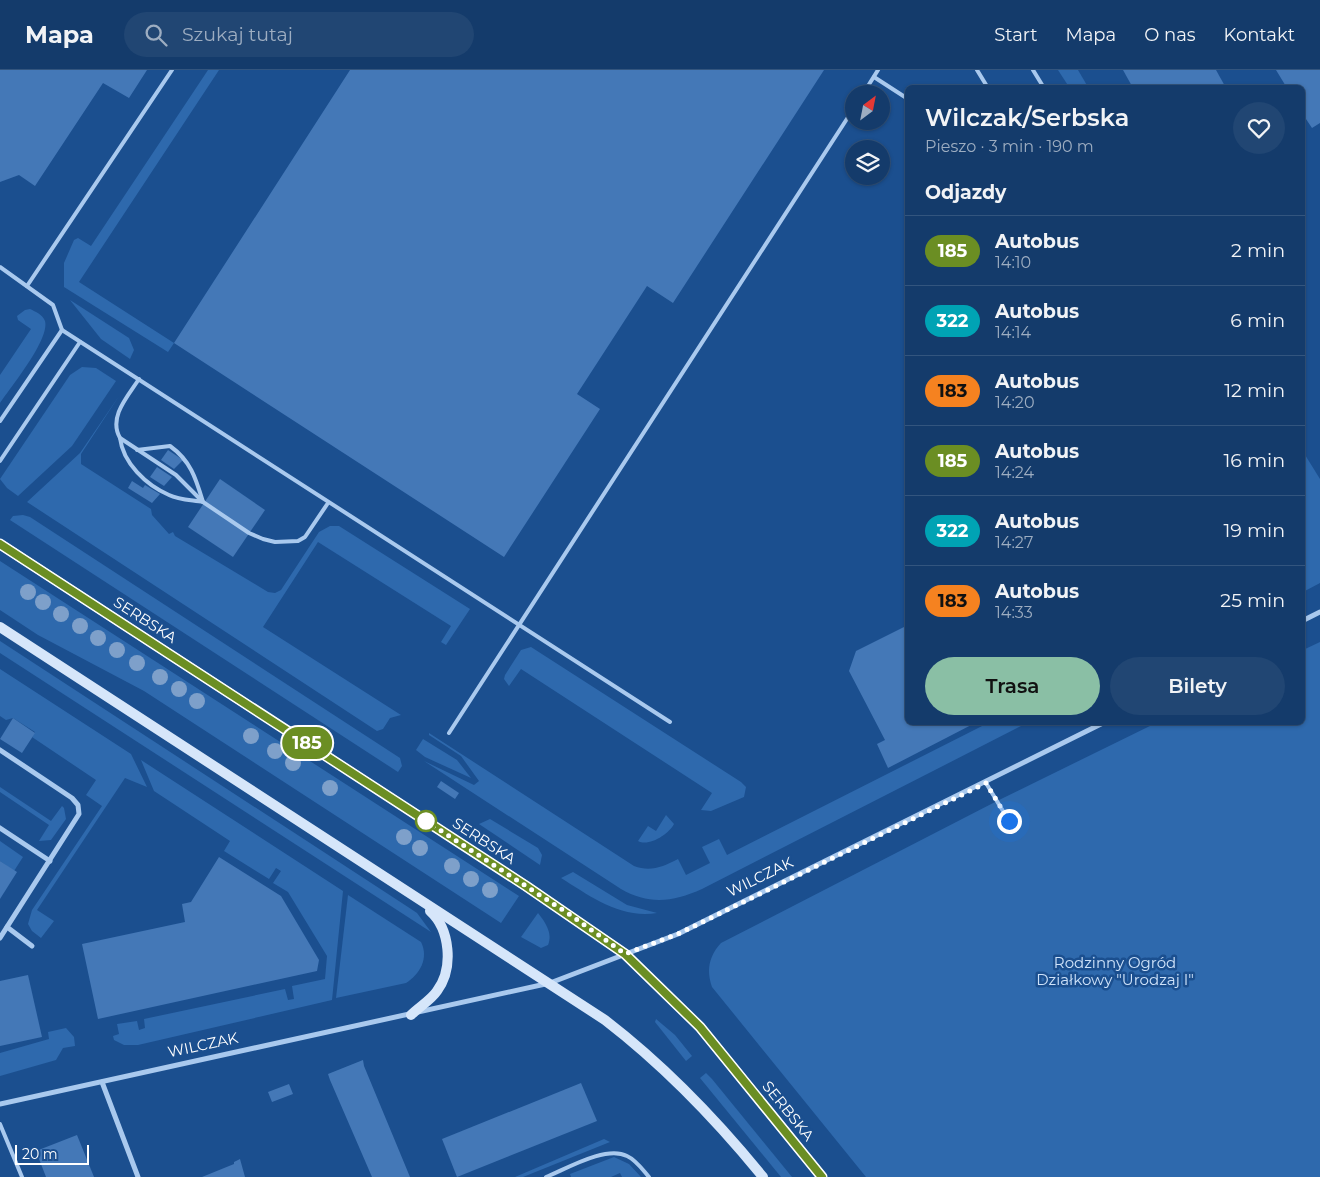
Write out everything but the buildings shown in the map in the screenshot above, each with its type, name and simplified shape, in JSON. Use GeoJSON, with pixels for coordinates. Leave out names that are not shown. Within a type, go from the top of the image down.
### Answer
{"type":"FeatureCollection","features":[{"type":"Feature","properties":{"kind":"street","name":"SERBSKA"},"geometry":{"type":"LineString","coordinates":[[0,544],[526,886],[625,954],[700,1027],[822,1177]]}},
{"type":"Feature","properties":{"kind":"street"},"geometry":{"type":"LineString","coordinates":[[1305,620],[1320,612]]}},
{"type":"Feature","properties":{"kind":"street"},"geometry":{"type":"LineString","coordinates":[[0,627],[550,984],[628,1038],[679,1082],[725,1131],[763,1177]]}},
{"type":"Feature","properties":{"kind":"street","name":"WILCZAK"},"geometry":{"type":"LineString","coordinates":[[0,1104],[550,984],[678,934],[986,783],[1099,725]]}},
{"type":"Feature","properties":{"kind":"street"},"geometry":{"type":"LineString","coordinates":[[0,750],[72,798],[78,806],[79,814],[76,822],[0,938]]}},
{"type":"Feature","properties":{"kind":"street"},"geometry":{"type":"LineString","coordinates":[[0,828],[50,861]]}},
{"type":"Feature","properties":{"kind":"street"},"geometry":{"type":"LineString","coordinates":[[411,1015],[437,991],[444,978],[447,948],[445,933],[438,918],[413,895]]}},
{"type":"Feature","properties":{"kind":"street"},"geometry":{"type":"LineString","coordinates":[[7,927],[32,946]]}},
{"type":"Feature","properties":{"kind":"street"},"geometry":{"type":"LineString","coordinates":[[102,1082],[138,1177]]}},
{"type":"Feature","properties":{"kind":"lane"},"geometry":{"type":"LineString","coordinates":[[27,286],[172,70]]}},
{"type":"Feature","properties":{"kind":"lane"},"geometry":{"type":"LineString","coordinates":[[869,85],[878,70]]}},
{"type":"Feature","properties":{"kind":"lane"},"geometry":{"type":"LineString","coordinates":[[977,70],[986,85]]}},
{"type":"Feature","properties":{"kind":"lane"},"geometry":{"type":"LineString","coordinates":[[1033,70],[1042,85]]}},
{"type":"Feature","properties":{"kind":"lane"},"geometry":{"type":"LineString","coordinates":[[874,77],[905,97]]}},
{"type":"Feature","properties":{"kind":"lane"},"geometry":{"type":"LineString","coordinates":[[449,733],[845,122]]}},
{"type":"Feature","properties":{"kind":"lane"},"geometry":{"type":"LineString","coordinates":[[0,267],[53,305],[62,330],[670,722]]}},
{"type":"Feature","properties":{"kind":"lane"},"geometry":{"type":"LineString","coordinates":[[0,421],[62,330]]}},
{"type":"Feature","properties":{"kind":"lane"},"geometry":{"type":"LineString","coordinates":[[0,460],[80,342]]}},
{"type":"Feature","properties":{"kind":"lane"},"geometry":{"type":"LineString","coordinates":[[139,379],[116,417],[116,431],[130,463],[147,482],[170,496],[203,502]]}},
{"type":"Feature","properties":{"kind":"lane"},"geometry":{"type":"LineString","coordinates":[[120,438],[176,475],[203,502],[249,532],[275,542],[289,543],[305,537],[328,503]]}},
{"type":"Feature","properties":{"kind":"lane"},"geometry":{"type":"LineString","coordinates":[[137,450],[170,446],[183,456],[192,468],[203,502]]}},
{"type":"Feature","properties":{"kind":"lane"},"geometry":{"type":"LineString","coordinates":[[986,783],[1009,821]]}},
{"type":"Feature","properties":{"kind":"lane"},"geometry":{"type":"LineString","coordinates":[[0,1124],[22,1177]]}},
{"type":"Feature","properties":{"kind":"lane"},"geometry":{"type":"LineString","coordinates":[[546,1177],[603,1153],[614,1152],[626,1155],[636,1162],[649,1177]]}},
{"type":"Feature","properties":{"kind":"green space"},"geometry":{"type":"Polygon","coordinates":[[[208,70],[219,70],[79,282],[174,343],[168,352],[64,287],[64,263],[74,240],[78,238],[91,246],[208,70]]]}},
{"type":"Feature","properties":{"kind":"green space"},"geometry":{"type":"Polygon","coordinates":[[[1058,70],[1078,70],[1087,85],[1068,85],[1058,70]]]}},
{"type":"Feature","properties":{"kind":"green space"},"geometry":{"type":"Polygon","coordinates":[[[70,300],[129,338],[134,350],[130,359],[101,339],[70,300]]]}},
{"type":"Feature","properties":{"kind":"green space"},"geometry":{"type":"Polygon","coordinates":[[[30,309],[39,313],[45,321],[42,339],[36,351],[0,403],[0,375],[31,329],[18,320],[17,316],[30,309]]]}},
{"type":"Feature","properties":{"kind":"green space"},"geometry":{"type":"Polygon","coordinates":[[[82,367],[96,368],[116,381],[72,446],[18,496],[7,488],[0,479],[70,375],[82,367]]]}},
{"type":"Feature","properties":{"kind":"green space"},"geometry":{"type":"Polygon","coordinates":[[[119,396],[81,454],[81,464],[151,509],[152,515],[169,534],[173,532],[175,536],[268,592],[275,593],[281,590],[319,532],[330,526],[339,526],[470,609],[446,645],[441,642],[451,626],[318,542],[263,627],[401,715],[390,718],[383,729],[377,731],[27,502],[80,453],[119,396]]]}},
{"type":"Feature","properties":{"kind":"green space"},"geometry":{"type":"Polygon","coordinates":[[[1305,455],[1320,479],[1320,583],[1305,591],[1305,455]]]}},
{"type":"Feature","properties":{"kind":"green space"},"geometry":{"type":"Polygon","coordinates":[[[23,515],[30,517],[400,758],[402,766],[398,772],[10,520],[13,516],[23,515]]]}},
{"type":"Feature","properties":{"kind":"green space"},"geometry":{"type":"Polygon","coordinates":[[[0,561],[519,896],[501,923],[144,691],[38,635],[0,610],[0,561]]]}},
{"type":"Feature","properties":{"kind":"green space"},"geometry":{"type":"Polygon","coordinates":[[[0,641],[417,913],[431,932],[0,653],[0,641]]]}},
{"type":"Feature","properties":{"kind":"green space","name":"Rodzinny Ogród Działkowy \"Urodzaj I\""},"geometry":{"type":"Polygon","coordinates":[[[1320,642],[1320,1177],[866,1177],[712,987],[709,975],[711,958],[721,943],[997,801],[1152,725],[1305,725],[1305,649],[1320,642]]]}},
{"type":"Feature","properties":{"kind":"green space"},"geometry":{"type":"Polygon","coordinates":[[[531,647],[741,782],[746,787],[744,797],[711,811],[701,810],[712,793],[521,669],[509,686],[504,679],[505,675],[521,650],[531,647]]]}},
{"type":"Feature","properties":{"kind":"green space"},"geometry":{"type":"Polygon","coordinates":[[[0,669],[131,754],[147,787],[125,778],[37,910],[54,921],[41,938],[32,931],[28,924],[32,910],[102,806],[86,795],[96,780],[32,737],[35,732],[13,718],[6,720],[0,716],[0,669]]]}},
{"type":"Feature","properties":{"kind":"green space"},"geometry":{"type":"Polygon","coordinates":[[[984,725],[1023,725],[702,889],[681,897],[661,900],[641,898],[621,889],[424,761],[474,785],[479,781],[461,756],[429,735],[429,733],[634,866],[651,869],[678,859],[686,875],[710,863],[702,847],[719,839],[727,855],[984,725]]]}},
{"type":"Feature","properties":{"kind":"green space"},"geometry":{"type":"Polygon","coordinates":[[[423,739],[457,760],[471,778],[425,757],[416,750],[423,739]]]}},
{"type":"Feature","properties":{"kind":"green space"},"geometry":{"type":"Polygon","coordinates":[[[141,760],[343,891],[332,1000],[138,1045],[124,1045],[114,1040],[113,1036],[119,1034],[117,1024],[137,1021],[139,1030],[145,1028],[144,1019],[285,989],[288,1000],[294,999],[292,986],[325,979],[327,956],[288,892],[273,883],[281,871],[276,868],[269,879],[224,851],[230,841],[154,791],[141,760]]]}},
{"type":"Feature","properties":{"kind":"green space"},"geometry":{"type":"Polygon","coordinates":[[[0,787],[51,821],[62,806],[64,808],[66,819],[51,840],[39,841],[49,825],[0,792],[0,787]]]}},
{"type":"Feature","properties":{"kind":"green space"},"geometry":{"type":"Polygon","coordinates":[[[666,815],[674,824],[668,832],[653,841],[638,841],[648,826],[656,831],[666,815]]]}},
{"type":"Feature","properties":{"kind":"green space"},"geometry":{"type":"Polygon","coordinates":[[[490,819],[538,848],[542,855],[540,865],[479,824],[490,819]]]}},
{"type":"Feature","properties":{"kind":"green space"},"geometry":{"type":"Polygon","coordinates":[[[0,841],[23,857],[14,871],[0,861],[0,841]]]}},
{"type":"Feature","properties":{"kind":"green space"},"geometry":{"type":"Polygon","coordinates":[[[573,872],[627,905],[657,913],[630,913],[594,899],[561,878],[573,872]]]}},
{"type":"Feature","properties":{"kind":"green space"},"geometry":{"type":"Polygon","coordinates":[[[348,895],[421,942],[424,954],[422,965],[406,983],[336,998],[348,895]]]}},
{"type":"Feature","properties":{"kind":"green space"},"geometry":{"type":"Polygon","coordinates":[[[538,913],[546,924],[550,936],[548,945],[541,948],[521,937],[538,913]]]}},
{"type":"Feature","properties":{"kind":"green space"},"geometry":{"type":"Polygon","coordinates":[[[656,1019],[675,1035],[692,1056],[686,1061],[655,1022],[656,1019]]]}},
{"type":"Feature","properties":{"kind":"green space"},"geometry":{"type":"Polygon","coordinates":[[[66,1028],[74,1037],[75,1046],[63,1048],[56,1060],[0,1076],[0,1053],[49,1039],[48,1032],[66,1028]]]}},
{"type":"Feature","properties":{"kind":"green space"},"geometry":{"type":"Polygon","coordinates":[[[706,1073],[792,1177],[781,1177],[700,1078],[706,1073]]]}},
{"type":"Feature","properties":{"kind":"green space"},"geometry":{"type":"Polygon","coordinates":[[[604,1139],[610,1142],[523,1177],[515,1177],[604,1139]]]}},
{"type":"Feature","properties":{"kind":"green space"},"geometry":{"type":"Polygon","coordinates":[[[614,1157],[629,1164],[641,1177],[622,1177],[620,1173],[611,1177],[571,1177],[570,1174],[614,1157]]]}},
{"type":"Feature","properties":{"kind":"bus line","name":"185"},"geometry":{"type":"LineString","coordinates":[[0,544],[572,916],[625,954],[659,985],[700,1027],[822,1177]]}},
{"type":"Feature","properties":{"kind":"route"},"geometry":{"type":"LineString","coordinates":[[426,821],[572,916],[625,954],[678,934],[986,783],[1009,821]]}}]}
